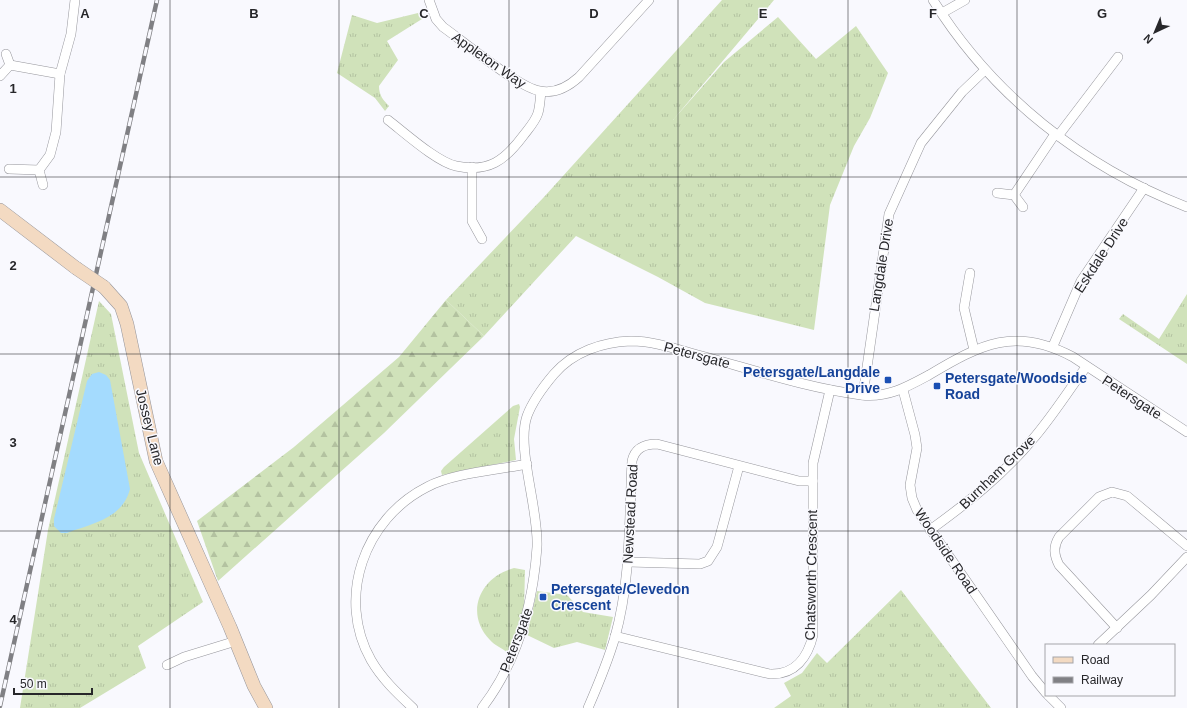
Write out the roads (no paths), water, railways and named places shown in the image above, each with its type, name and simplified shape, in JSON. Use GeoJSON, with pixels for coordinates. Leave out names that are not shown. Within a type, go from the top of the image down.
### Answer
{"type":"FeatureCollection","features":[{"type":"Feature","properties":{"kind":"street"},"geometry":{"type":"LineString","coordinates":[[39,170],[50,155],[56,132],[60,74],[71,34],[75,0]]}},
{"type":"Feature","properties":{"kind":"street","name":"Appleton Way"},"geometry":{"type":"LineString","coordinates":[[429,0],[436,19],[443,27],[524,86],[541,92],[560,90],[579,78],[649,0]]}},
{"type":"Feature","properties":{"kind":"street"},"geometry":{"type":"LineString","coordinates":[[933,0],[985,70],[1015,101],[1057,135],[1107,170],[1187,207]]}},
{"type":"Feature","properties":{"kind":"street"},"geometry":{"type":"LineString","coordinates":[[942,14],[965,0]]}},
{"type":"Feature","properties":{"kind":"street"},"geometry":{"type":"LineString","coordinates":[[6,54],[10,66]]}},
{"type":"Feature","properties":{"kind":"street"},"geometry":{"type":"LineString","coordinates":[[1014,194],[1057,135],[1118,57]]}},
{"type":"Feature","properties":{"kind":"street"},"geometry":{"type":"LineString","coordinates":[[10,66],[60,74]]}},
{"type":"Feature","properties":{"kind":"street"},"geometry":{"type":"LineString","coordinates":[[0,76],[10,66]]}},
{"type":"Feature","properties":{"kind":"street","name":"Langdale Drive"},"geometry":{"type":"LineString","coordinates":[[863,395],[889,214],[921,143],[962,92],[985,70]]}},
{"type":"Feature","properties":{"kind":"street"},"geometry":{"type":"LineString","coordinates":[[388,120],[440,159],[455,166],[472,167],[489,165],[503,159],[511,152],[533,123],[538,113],[541,92]]}},
{"type":"Feature","properties":{"kind":"street"},"geometry":{"type":"LineString","coordinates":[[472,167],[472,221],[482,239]]}},
{"type":"Feature","properties":{"kind":"street"},"geometry":{"type":"LineString","coordinates":[[9,169],[39,170]]}},
{"type":"Feature","properties":{"kind":"street"},"geometry":{"type":"LineString","coordinates":[[39,170],[43,185]]}},
{"type":"Feature","properties":{"kind":"street","name":"Eskdale Drive"},"geometry":{"type":"LineString","coordinates":[[1053,346],[1081,281],[1144,188]]}},
{"type":"Feature","properties":{"kind":"street"},"geometry":{"type":"LineString","coordinates":[[998,193],[1014,194],[1024,207]]}},
{"type":"Feature","properties":{"kind":"street","name":"Jossey Lane"},"geometry":{"type":"LineString","coordinates":[[0,210],[76,268],[104,287],[121,306],[127,324],[156,461],[236,641],[254,686],[266,708]]}},
{"type":"Feature","properties":{"kind":"street"},"geometry":{"type":"LineString","coordinates":[[970,273],[964,308],[974,350]]}},
{"type":"Feature","properties":{"kind":"street","name":"Petersgate"},"geometry":{"type":"LineString","coordinates":[[484,705],[504,674],[513,654],[525,624],[531,599],[537,544],[535,513],[527,464],[525,434],[527,418],[536,398],[559,368],[588,349],[616,342],[651,343],[830,390],[874,396],[902,390],[974,350],[994,343],[1017,341],[1036,342],[1053,346],[1187,432]]}},
{"type":"Feature","properties":{"kind":"street","name":"Burnham Grove"},"geometry":{"type":"LineString","coordinates":[[930,530],[975,496],[1016,458],[1032,440],[1086,367]]}},
{"type":"Feature","properties":{"kind":"street","name":"Chatsworth Crescent"},"geometry":{"type":"LineString","coordinates":[[615,636],[770,674],[780,675],[792,670],[801,661],[810,649],[813,635],[813,463],[830,390]]}},
{"type":"Feature","properties":{"kind":"street","name":"Woodside Road"},"geometry":{"type":"LineString","coordinates":[[902,390],[915,434],[917,448],[910,485],[912,498],[917,510],[1045,691]]}},
{"type":"Feature","properties":{"kind":"street","name":"Newstead Road"},"geometry":{"type":"LineString","coordinates":[[588,708],[606,664],[615,636],[623,598],[628,562],[632,461],[634,454],[640,447],[648,444],[657,444],[799,481],[813,481]]}},
{"type":"Feature","properties":{"kind":"street"},"geometry":{"type":"LineString","coordinates":[[413,708],[387,683],[379,672],[371,660],[360,631],[355,600],[356,586],[362,559],[368,545],[395,509],[406,499],[428,486],[448,479],[527,464]]}},
{"type":"Feature","properties":{"kind":"street"},"geometry":{"type":"LineString","coordinates":[[628,562],[700,564],[708,561],[717,547],[739,466]]}},
{"type":"Feature","properties":{"kind":"street"},"geometry":{"type":"LineString","coordinates":[[1117,628],[1059,565],[1055,557],[1054,549],[1055,543],[1059,537],[1099,497],[1112,492],[1126,496],[1187,546]]}},
{"type":"Feature","properties":{"kind":"street"},"geometry":{"type":"LineString","coordinates":[[1099,644],[1175,571],[1187,557]]}},
{"type":"Feature","properties":{"kind":"street"},"geometry":{"type":"LineString","coordinates":[[167,664],[184,657],[236,641]]}},
{"type":"Feature","properties":{"kind":"street","name":"Woodside Road"},"geometry":{"type":"LineString","coordinates":[[1050,696],[1062,708]]}},
{"type":"Feature","properties":{"kind":"street"},"geometry":{"type":"LineString","coordinates":[[484,705],[494,708]]}},
{"type":"Feature","properties":{"kind":"water"},"geometry":{"type":"Polygon","coordinates":[[[99,372],[106,375],[110,380],[130,489],[126,499],[113,513],[96,523],[67,533],[61,533],[54,526],[54,519],[87,381],[92,374],[99,372]]]}},
{"type":"Feature","properties":{"kind":"railway"},"geometry":{"type":"LineString","coordinates":[[0,706],[157,0]]}},
{"type":"Feature","properties":{"kind":"place","name":"Petersgate/Langdale Drive"},"geometry":{"type":"Point","coordinates":[888,380]}},
{"type":"Feature","properties":{"kind":"place","name":"Petersgate/Woodside Road"},"geometry":{"type":"Point","coordinates":[937,386]}},
{"type":"Feature","properties":{"kind":"place","name":"Petersgate/Clevedon Crescent"},"geometry":{"type":"Point","coordinates":[543,597]}}]}
